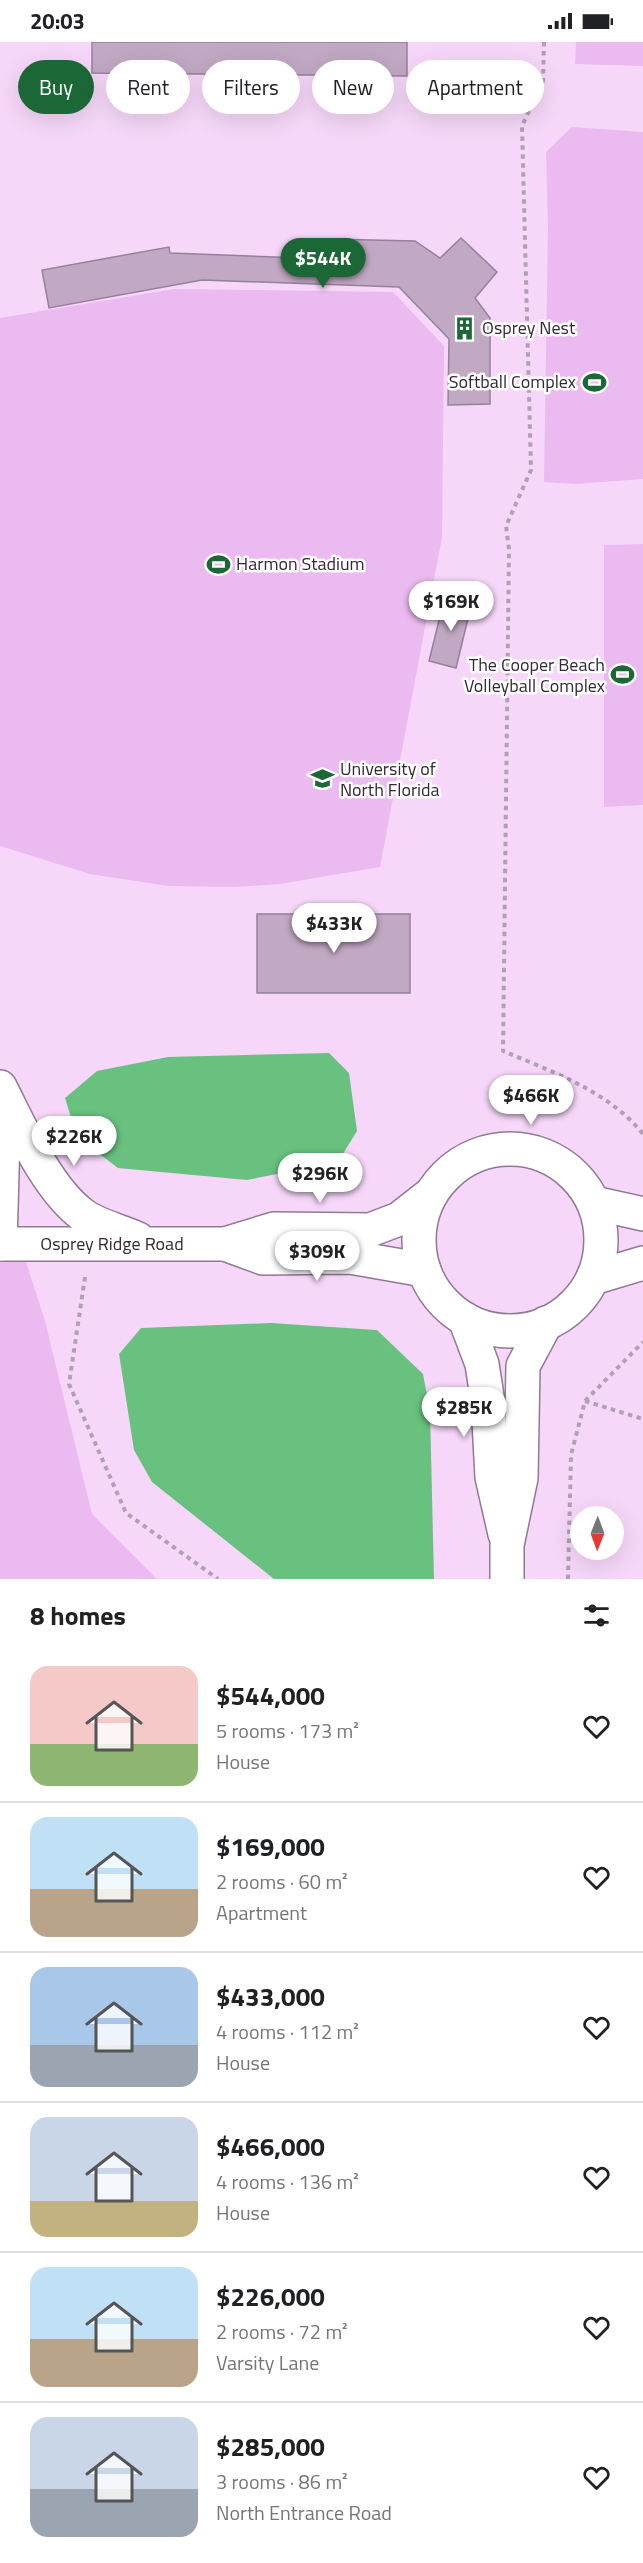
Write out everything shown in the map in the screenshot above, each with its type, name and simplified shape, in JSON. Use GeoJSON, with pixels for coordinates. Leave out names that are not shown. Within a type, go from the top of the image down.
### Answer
{"type":"FeatureCollection","features":[{"type":"Feature","properties":{"kind":"street"},"geometry":{"type":"LineString","coordinates":[[0,1088],[32,1149],[62,1194],[84,1215],[151,1244]]}},
{"type":"Feature","properties":{"kind":"street"},"geometry":{"type":"LineString","coordinates":[[0,1101],[3,1137],[0,1244]]}},
{"type":"Feature","properties":{"kind":"street"},"geometry":{"type":"LineString","coordinates":[[510,1149],[537,1153],[557,1161],[577,1178],[594,1203],[601,1242],[593,1278],[573,1306],[546,1323],[518,1330],[502,1330],[465,1319],[445,1303],[433,1289],[424,1270],[419,1232],[422,1214],[431,1194],[446,1174],[462,1162],[487,1151],[510,1149]]}},
{"type":"Feature","properties":{"kind":"street"},"geometry":{"type":"LineString","coordinates":[[225,1244],[274,1229],[370,1230],[399,1219],[431,1194]]}},
{"type":"Feature","properties":{"kind":"street"},"geometry":{"type":"LineString","coordinates":[[594,1203],[643,1214]]}},
{"type":"Feature","properties":{"kind":"street","name":"Osprey Ridge Road"},"geometry":{"type":"LineString","coordinates":[[0,1244],[225,1244]]}},
{"type":"Feature","properties":{"kind":"street"},"geometry":{"type":"LineString","coordinates":[[225,1244],[263,1258],[350,1257],[424,1270]]}},
{"type":"Feature","properties":{"kind":"street"},"geometry":{"type":"LineString","coordinates":[[593,1278],[643,1263]]}},
{"type":"Feature","properties":{"kind":"street"},"geometry":{"type":"LineString","coordinates":[[465,1319],[482,1364],[488,1403],[492,1477],[507,1545]]}},
{"type":"Feature","properties":{"kind":"street"},"geometry":{"type":"LineString","coordinates":[[507,1579],[507,1545],[521,1478],[523,1366],[546,1323]]}},
{"type":"Feature","properties":{"kind":"path"},"geometry":{"type":"LineString","coordinates":[[544,42],[543,81],[522,126],[531,470],[506,526],[509,549],[503,1052],[576,1082],[633,1121],[643,1134]]}},
{"type":"Feature","properties":{"kind":"path"},"geometry":{"type":"LineString","coordinates":[[90,1244],[69,1384],[126,1513],[218,1579]]}},
{"type":"Feature","properties":{"kind":"path"},"geometry":{"type":"LineString","coordinates":[[567,1579],[571,1455],[585,1401],[643,1342]]}},
{"type":"Feature","properties":{"kind":"path"},"geometry":{"type":"LineString","coordinates":[[585,1401],[643,1419]]}},
{"type":"Feature","properties":{"kind":"shaded area","name":"University of North Florida"},"geometry":{"type":"Polygon","coordinates":[[[0,42],[643,42],[643,1579],[0,1579],[0,42]]]}},
{"type":"Feature","properties":{"kind":"shaded area"},"geometry":{"type":"Polygon","coordinates":[[[576,42],[643,42],[643,66],[575,64],[576,42]]]}},
{"type":"Feature","properties":{"kind":"shaded area","name":"Softball Complex"},"geometry":{"type":"Polygon","coordinates":[[[572,127],[643,132],[643,479],[576,484],[544,482],[548,226],[546,152],[572,127]]]}},
{"type":"Feature","properties":{"kind":"shaded area","name":"Harmon Stadium"},"geometry":{"type":"Polygon","coordinates":[[[174,289],[393,292],[444,346],[442,537],[380,867],[280,884],[235,887],[168,886],[90,874],[0,846],[0,318],[174,289]]]}},
{"type":"Feature","properties":{"kind":"shaded area","name":"The Cooper Beach Volleyball Complex"},"geometry":{"type":"Polygon","coordinates":[[[643,544],[643,805],[604,807],[604,545],[643,544]]]}},
{"type":"Feature","properties":{"kind":"shaded area"},"geometry":{"type":"Polygon","coordinates":[[[329,1053],[349,1073],[357,1131],[338,1162],[247,1180],[118,1168],[77,1137],[65,1098],[97,1071],[168,1057],[329,1053]]]}},
{"type":"Feature","properties":{"kind":"shaded area"},"geometry":{"type":"Polygon","coordinates":[[[0,1181],[45,1321],[92,1514],[157,1579],[0,1579],[0,1181]]]}},
{"type":"Feature","properties":{"kind":"shaded area"},"geometry":{"type":"Polygon","coordinates":[[[271,1323],[377,1330],[423,1374],[430,1411],[434,1579],[274,1579],[152,1482],[134,1450],[119,1354],[141,1328],[271,1323]]]}},
{"type":"Feature","properties":{"kind":"building"},"geometry":{"type":"Polygon","coordinates":[[[92,42],[407,42],[406,76],[394,76],[394,60],[312,60],[312,75],[300,75],[300,60],[202,60],[202,74],[190,74],[190,60],[106,60],[106,73],[94,73],[94,60],[92,60],[92,42]]]}},
{"type":"Feature","properties":{"kind":"building"},"geometry":{"type":"Polygon","coordinates":[[[461,238],[497,272],[475,298],[490,318],[490,404],[448,405],[449,339],[399,287],[202,280],[49,308],[42,270],[169,247],[170,253],[329,259],[329,239],[415,241],[440,258],[461,238]]]}},
{"type":"Feature","properties":{"kind":"building"},"geometry":{"type":"Polygon","coordinates":[[[445,596],[472,602],[456,668],[429,661],[445,596]]]}},
{"type":"Feature","properties":{"kind":"building"},"geometry":{"type":"Polygon","coordinates":[[[257,914],[410,914],[410,993],[257,993],[257,914]]]}},
{"type":"Feature","properties":{"kind":"place","name":"Osprey Nest"},"geometry":{"type":"Point","coordinates":[464,328]}},
{"type":"Feature","properties":{"kind":"place","name":"Softball Complex"},"geometry":{"type":"Point","coordinates":[594,382]}},
{"type":"Feature","properties":{"kind":"place","name":"Harmon Stadium"},"geometry":{"type":"Point","coordinates":[218,564]}},
{"type":"Feature","properties":{"kind":"place","name":"The Cooper Beach Volleyball Complex"},"geometry":{"type":"Point","coordinates":[623,675]}},
{"type":"Feature","properties":{"kind":"place","name":"University of North Florida"},"geometry":{"type":"Point","coordinates":[322,779]}}]}
